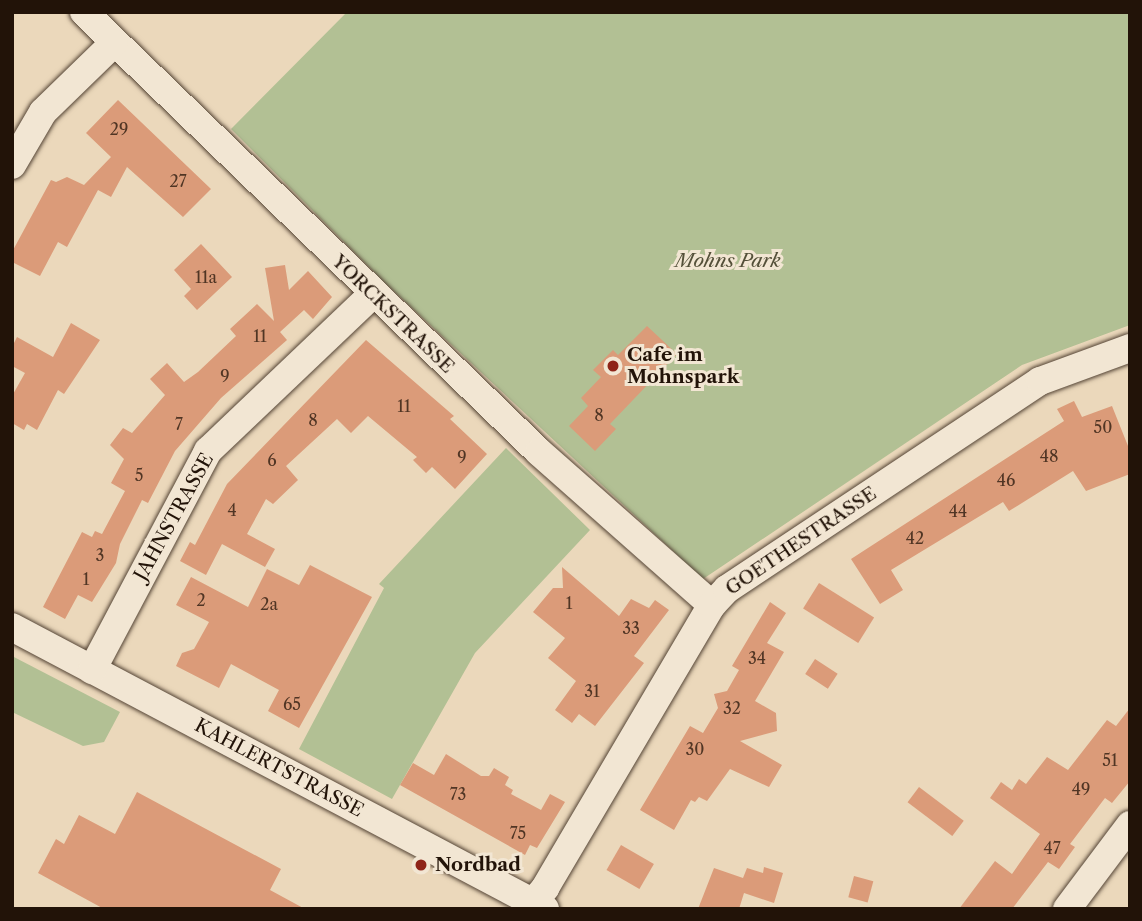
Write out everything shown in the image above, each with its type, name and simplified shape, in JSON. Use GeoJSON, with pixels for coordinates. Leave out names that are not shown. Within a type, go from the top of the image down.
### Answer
{"type":"FeatureCollection","features":[{"type":"Feature","properties":{"kind":"street","name":"YORCKSTRASSE"},"geometry":{"type":"LineString","coordinates":[[84,12],[372,295],[539,452],[712,605]]}},
{"type":"Feature","properties":{"kind":"street"},"geometry":{"type":"LineString","coordinates":[[12,165],[43,112],[114,43]]}},
{"type":"Feature","properties":{"kind":"street","name":"JAHNSTRASSE"},"geometry":{"type":"LineString","coordinates":[[92,670],[208,452],[372,295]]}},
{"type":"Feature","properties":{"kind":"street","name":"GOETHESTRASSE"},"geometry":{"type":"LineString","coordinates":[[535,907],[712,605],[727,589],[1040,381],[1130,348]]}},
{"type":"Feature","properties":{"kind":"street","name":"KAHLERTSTRASSE"},"geometry":{"type":"LineString","coordinates":[[12,627],[535,907]]}},
{"type":"Feature","properties":{"kind":"street"},"geometry":{"type":"LineString","coordinates":[[1067,909],[1130,825]]}},
{"type":"Feature","properties":{"kind":"green space","name":"Mohns Park"},"geometry":{"type":"Polygon","coordinates":[[[347,12],[1130,12],[1130,325],[1022,365],[703,579],[383,281],[231,129],[347,12]]]}},
{"type":"Feature","properties":{"kind":"green space"},"geometry":{"type":"Polygon","coordinates":[[[506,448],[590,530],[475,653],[392,799],[299,749],[384,588],[379,584],[506,448]]]}},
{"type":"Feature","properties":{"kind":"green space"},"geometry":{"type":"Polygon","coordinates":[[[12,656],[120,712],[104,742],[83,746],[12,712],[12,656]]]}},
{"type":"Feature","properties":{"kind":"building"},"geometry":{"type":"Polygon","coordinates":[[[118,100],[211,189],[183,217],[127,167],[111,197],[98,190],[67,247],[58,242],[40,276],[12,262],[12,252],[51,180],[56,182],[67,177],[84,185],[111,157],[86,133],[118,100]]]}},
{"type":"Feature","properties":{"kind":"building"},"geometry":{"type":"Polygon","coordinates":[[[201,244],[232,277],[197,310],[184,296],[191,289],[174,270],[201,244]]]}},
{"type":"Feature","properties":{"kind":"building"},"geometry":{"type":"Polygon","coordinates":[[[285,265],[289,290],[308,271],[332,297],[313,319],[304,310],[280,332],[287,340],[221,398],[175,451],[148,503],[142,500],[120,544],[116,563],[92,602],[78,595],[65,619],[43,607],[82,532],[92,537],[95,531],[102,534],[125,491],[111,483],[124,459],[110,445],[123,428],[132,433],[165,395],[150,379],[167,363],[184,382],[236,336],[230,329],[257,304],[274,321],[265,268],[285,265]]]}},
{"type":"Feature","properties":{"kind":"building"},"geometry":{"type":"Polygon","coordinates":[[[71,323],[100,340],[64,394],[58,390],[37,430],[27,424],[24,430],[12,423],[12,396],[25,373],[12,366],[12,347],[17,337],[53,357],[71,323]]]}},
{"type":"Feature","properties":{"kind":"building"},"geometry":{"type":"Polygon","coordinates":[[[647,326],[677,354],[610,424],[616,429],[595,451],[569,426],[588,406],[581,398],[601,377],[593,370],[613,350],[618,355],[647,326]]]}},
{"type":"Feature","properties":{"kind":"building"},"geometry":{"type":"Polygon","coordinates":[[[366,340],[454,416],[450,419],[487,454],[455,489],[432,467],[426,473],[413,460],[417,457],[368,416],[351,433],[337,419],[286,466],[298,480],[273,504],[266,499],[247,534],[275,549],[265,567],[222,544],[206,575],[180,561],[190,542],[195,545],[227,484],[366,340]]]}},
{"type":"Feature","properties":{"kind":"building"},"geometry":{"type":"Polygon","coordinates":[[[1074,401],[1082,417],[1112,406],[1130,451],[1130,474],[1086,491],[1073,471],[1009,511],[1003,502],[891,570],[903,590],[880,604],[851,559],[1064,421],[1057,409],[1074,401]]]}},
{"type":"Feature","properties":{"kind":"building"},"geometry":{"type":"Polygon","coordinates":[[[310,565],[372,597],[299,728],[268,711],[279,690],[231,664],[219,688],[176,666],[182,653],[194,649],[209,622],[176,605],[191,577],[248,607],[267,569],[299,585],[310,565]]]}},
{"type":"Feature","properties":{"kind":"building"},"geometry":{"type":"Polygon","coordinates":[[[562,567],[619,616],[631,599],[649,608],[655,600],[669,610],[634,656],[644,663],[595,726],[579,714],[572,723],[555,710],[576,681],[548,658],[565,638],[533,612],[553,588],[563,588],[562,567]]]}},
{"type":"Feature","properties":{"kind":"building"},"geometry":{"type":"Polygon","coordinates":[[[819,583],[874,617],[858,643],[803,608],[819,583]]]}},
{"type":"Feature","properties":{"kind":"building"},"geometry":{"type":"Polygon","coordinates":[[[770,602],[786,613],[767,643],[784,652],[755,701],[776,713],[777,731],[740,741],[782,765],[769,787],[730,769],[707,801],[699,797],[695,802],[691,800],[674,830],[640,810],[690,726],[703,733],[718,708],[714,694],[727,691],[739,670],[732,666],[770,602]]]}},
{"type":"Feature","properties":{"kind":"building"},"geometry":{"type":"Polygon","coordinates":[[[815,659],[838,674],[828,689],[805,674],[815,659]]]}},
{"type":"Feature","properties":{"kind":"building"},"geometry":{"type":"Polygon","coordinates":[[[1130,708],[1130,781],[1112,803],[1105,798],[1070,844],[1075,847],[1059,869],[1048,862],[1012,909],[959,909],[995,861],[1012,874],[1040,834],[990,798],[1001,782],[1012,790],[1019,779],[1026,784],[1047,757],[1068,770],[1107,720],[1116,726],[1130,708]]]}},
{"type":"Feature","properties":{"kind":"building"},"geometry":{"type":"Polygon","coordinates":[[[446,754],[481,776],[489,776],[494,768],[509,777],[505,785],[513,790],[511,794],[541,810],[550,794],[565,802],[537,848],[530,845],[525,855],[400,785],[413,763],[434,775],[446,754]]]}},
{"type":"Feature","properties":{"kind":"building"},"geometry":{"type":"Polygon","coordinates":[[[919,787],[964,821],[952,836],[908,802],[919,787]]]}},
{"type":"Feature","properties":{"kind":"building"},"geometry":{"type":"Polygon","coordinates":[[[137,792],[281,869],[270,890],[305,909],[104,909],[38,873],[56,839],[64,844],[79,815],[115,834],[137,792]]]}},
{"type":"Feature","properties":{"kind":"building"},"geometry":{"type":"Polygon","coordinates":[[[621,845],[654,864],[639,889],[606,870],[621,845]]]}},
{"type":"Feature","properties":{"kind":"building"},"geometry":{"type":"Polygon","coordinates":[[[764,867],[783,873],[774,903],[744,893],[739,909],[698,909],[714,868],[743,878],[747,868],[763,873],[764,867]]]}},
{"type":"Feature","properties":{"kind":"building"},"geometry":{"type":"Polygon","coordinates":[[[854,876],[873,881],[868,902],[848,897],[854,876]]]}},
{"type":"Feature","properties":{"kind":"place","name":"Cafe im Mohnspark"},"geometry":{"type":"Point","coordinates":[613,366]}},
{"type":"Feature","properties":{"kind":"place","name":"Nordbad"},"geometry":{"type":"Point","coordinates":[421,865]}}]}
